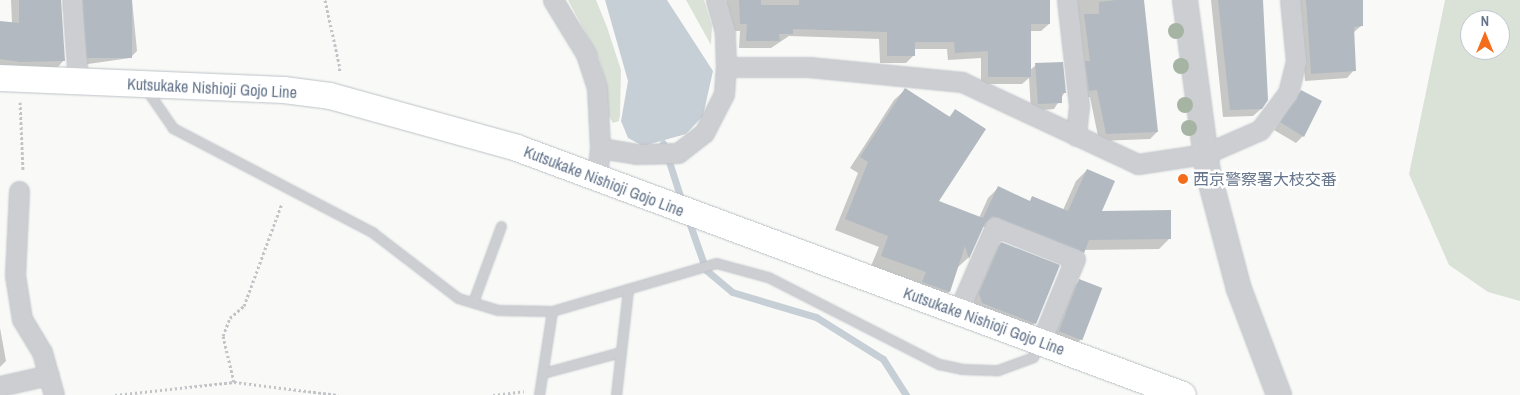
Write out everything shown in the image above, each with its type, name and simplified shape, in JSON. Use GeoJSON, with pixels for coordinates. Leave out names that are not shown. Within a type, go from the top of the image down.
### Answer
{"type":"FeatureCollection","features":[{"type":"Feature","properties":{"kind":"main road","name":"Kutsukake Nishioji Gojo Line"},"geometry":{"type":"LineString","coordinates":[[9,78],[284,90],[330,96],[517,148],[1184,395]]}},
{"type":"Feature","properties":{"kind":"street"},"geometry":{"type":"LineString","coordinates":[[72,0],[78,80]]}},
{"type":"Feature","properties":{"kind":"street"},"geometry":{"type":"LineString","coordinates":[[553,0],[586,54],[597,88],[600,148],[597,179]]}},
{"type":"Feature","properties":{"kind":"street"},"geometry":{"type":"LineString","coordinates":[[600,148],[636,154],[678,153],[704,133],[724,94],[726,67],[724,32],[716,0]]}},
{"type":"Feature","properties":{"kind":"street"},"geometry":{"type":"LineString","coordinates":[[1067,0],[1078,106],[1076,136]]}},
{"type":"Feature","properties":{"kind":"street"},"geometry":{"type":"LineString","coordinates":[[1184,0],[1205,154],[1238,289],[1278,395]]}},
{"type":"Feature","properties":{"kind":"street"},"geometry":{"type":"LineString","coordinates":[[726,67],[809,67],[962,82],[1138,164],[1205,154],[1260,130],[1288,93],[1296,61],[1290,0]]}},
{"type":"Feature","properties":{"kind":"street"},"geometry":{"type":"LineString","coordinates":[[19,191],[7,275],[22,319],[42,352],[54,395]]}},
{"type":"Feature","properties":{"kind":"street"},"geometry":{"type":"LineString","coordinates":[[958,312],[995,227],[1075,259],[1041,342]]}},
{"type":"Feature","properties":{"kind":"street"},"geometry":{"type":"LineString","coordinates":[[0,386],[49,375]]}},
{"type":"Feature","properties":{"kind":"lane"},"geometry":{"type":"LineString","coordinates":[[143,84],[173,128],[372,232],[458,298],[498,310],[552,311],[716,263],[768,277],[939,364],[962,369],[998,370],[1033,357],[1041,342]]}},
{"type":"Feature","properties":{"kind":"lane"},"geometry":{"type":"LineString","coordinates":[[473,302],[501,226]]}},
{"type":"Feature","properties":{"kind":"lane"},"geometry":{"type":"LineString","coordinates":[[616,395],[628,289]]}},
{"type":"Feature","properties":{"kind":"lane"},"geometry":{"type":"LineString","coordinates":[[540,392],[552,311]]}},
{"type":"Feature","properties":{"kind":"lane"},"geometry":{"type":"LineString","coordinates":[[543,373],[621,352]]}},
{"type":"Feature","properties":{"kind":"path"},"geometry":{"type":"LineString","coordinates":[[325,0],[340,68],[330,96]]}},
{"type":"Feature","properties":{"kind":"path"},"geometry":{"type":"LineString","coordinates":[[9,78],[23,170],[19,191]]}},
{"type":"Feature","properties":{"kind":"path"},"geometry":{"type":"LineString","coordinates":[[234,382],[223,336],[230,318],[244,306],[288,188]]}},
{"type":"Feature","properties":{"kind":"path"},"geometry":{"type":"LineString","coordinates":[[115,395],[234,382],[338,395]]}},
{"type":"Feature","properties":{"kind":"path"},"geometry":{"type":"LineString","coordinates":[[493,395],[540,392]]}},
{"type":"Feature","properties":{"kind":"shaded area"},"geometry":{"type":"Polygon","coordinates":[[[568,0],[596,0],[621,70],[619,121],[613,123],[607,113],[607,87],[599,58],[568,0]]]}},
{"type":"Feature","properties":{"kind":"shaded area"},"geometry":{"type":"Polygon","coordinates":[[[605,0],[667,0],[713,71],[703,116],[686,134],[643,146],[628,138],[621,121],[628,81],[605,0]]]}},
{"type":"Feature","properties":{"kind":"shaded area"},"geometry":{"type":"Polygon","coordinates":[[[686,0],[704,0],[712,26],[711,45],[686,0]]]}},
{"type":"Feature","properties":{"kind":"shaded area"},"geometry":{"type":"Polygon","coordinates":[[[1445,0],[1520,0],[1520,301],[1488,292],[1449,265],[1409,174],[1445,0]]]}},
{"type":"Feature","properties":{"kind":"building"},"geometry":{"type":"Polygon","coordinates":[[[19,0],[61,0],[65,61],[20,62],[0,59],[0,21],[19,23],[19,0]]]}},
{"type":"Feature","properties":{"kind":"building"},"geometry":{"type":"Polygon","coordinates":[[[83,0],[132,0],[132,58],[83,58],[83,0]]]}},
{"type":"Feature","properties":{"kind":"building"},"geometry":{"type":"Polygon","coordinates":[[[739,0],[761,0],[761,5],[799,5],[799,0],[1050,0],[1050,24],[1031,24],[1031,77],[988,77],[988,51],[955,53],[954,42],[915,42],[915,56],[887,56],[887,32],[793,29],[793,34],[779,34],[780,41],[746,41],[747,24],[740,24],[739,0]]]}},
{"type":"Feature","properties":{"kind":"building"},"geometry":{"type":"Polygon","coordinates":[[[1144,0],[1158,132],[1106,134],[1097,90],[1089,91],[1085,61],[1090,61],[1084,14],[1099,14],[1099,2],[1144,0]]]}},
{"type":"Feature","properties":{"kind":"building"},"geometry":{"type":"Polygon","coordinates":[[[1218,0],[1263,0],[1268,100],[1262,109],[1230,110],[1218,0]]]}},
{"type":"Feature","properties":{"kind":"building"},"geometry":{"type":"Polygon","coordinates":[[[1306,0],[1363,0],[1363,26],[1354,27],[1356,71],[1311,74],[1306,0]]]}},
{"type":"Feature","properties":{"kind":"building"},"geometry":{"type":"Polygon","coordinates":[[[1063,62],[1066,93],[1062,93],[1062,103],[1038,104],[1035,63],[1063,62]]]}},
{"type":"Feature","properties":{"kind":"building"},"geometry":{"type":"Polygon","coordinates":[[[905,88],[950,117],[955,109],[986,129],[939,201],[983,218],[998,186],[1030,201],[1032,196],[1068,211],[1087,169],[1115,181],[1102,211],[1171,210],[1171,239],[1089,240],[1084,253],[993,216],[985,223],[969,259],[965,246],[950,292],[922,282],[926,272],[881,256],[888,236],[845,219],[868,162],[860,157],[905,88]]]}},
{"type":"Feature","properties":{"kind":"building"},"geometry":{"type":"Polygon","coordinates":[[[1301,90],[1322,101],[1304,137],[1280,122],[1301,90]]]}},
{"type":"Feature","properties":{"kind":"building"},"geometry":{"type":"Polygon","coordinates":[[[1001,242],[1060,265],[1036,324],[982,303],[979,293],[1001,242]]]}},
{"type":"Feature","properties":{"kind":"building"},"geometry":{"type":"Polygon","coordinates":[[[1079,279],[1102,288],[1082,340],[1059,331],[1079,279]]]}},
{"type":"Feature","properties":{"kind":"waterway"},"geometry":{"type":"LineString","coordinates":[[663,143],[682,202]]}},
{"type":"Feature","properties":{"kind":"waterway"},"geometry":{"type":"LineString","coordinates":[[688,219],[706,270],[732,292],[816,317],[883,359],[906,395]]}},
{"type":"Feature","properties":{"kind":"place","name":"西京警察署大枝交番"},"geometry":{"type":"Point","coordinates":[1183,179]}}]}
